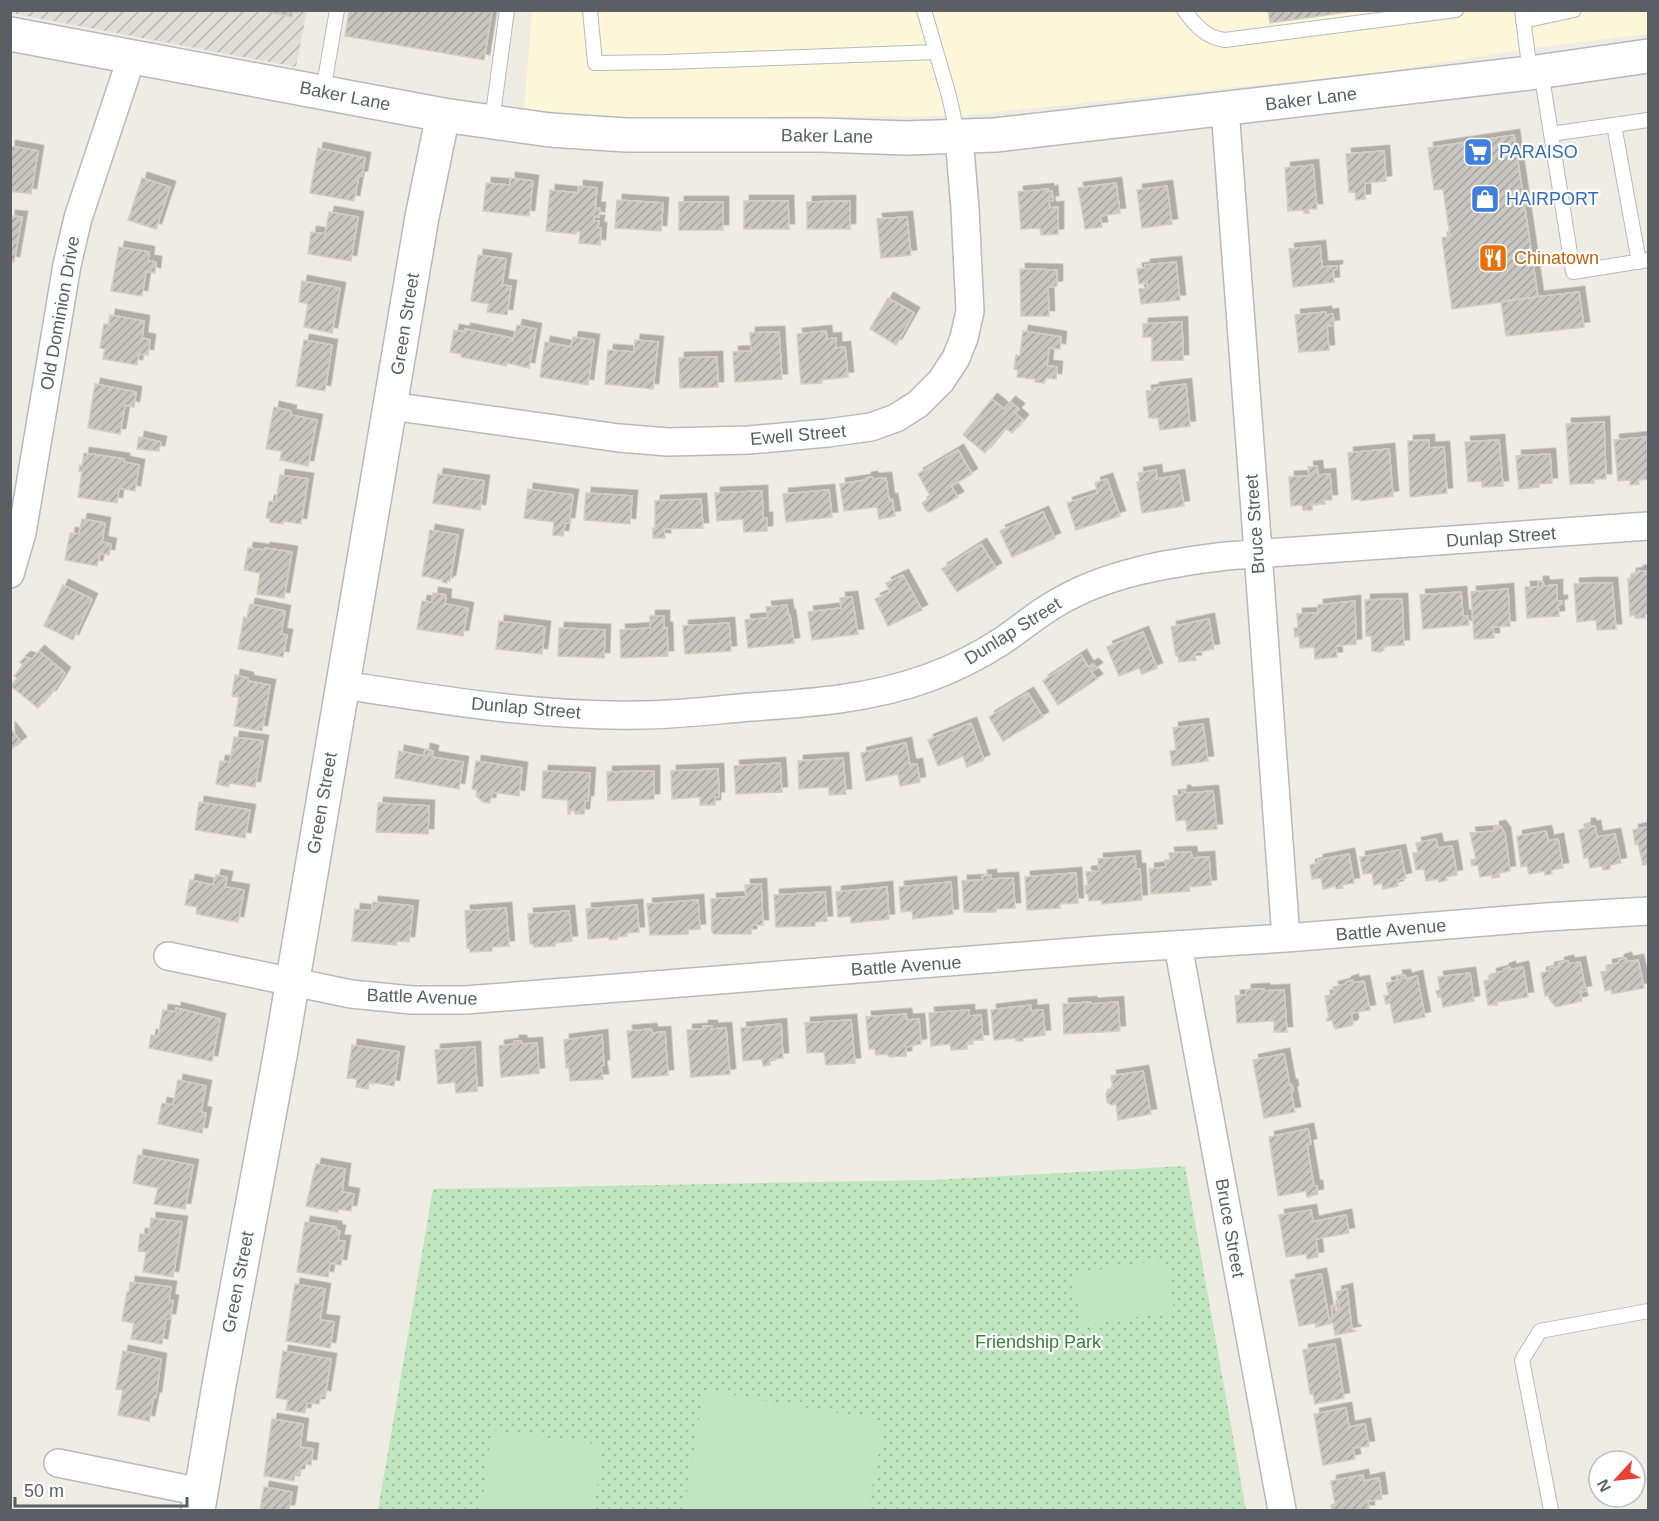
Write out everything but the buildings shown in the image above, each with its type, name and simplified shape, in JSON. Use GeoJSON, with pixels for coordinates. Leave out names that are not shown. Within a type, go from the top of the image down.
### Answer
{"type":"FeatureCollection","features":[{"type":"Feature","properties":{"kind":"street","name":"Baker Lane"},"geometry":{"type":"LineString","coordinates":[[10,34],[443,115],[584,134],[626,135],[959,137],[1048,130],[1536,72],[1648,56]]}},
{"type":"Feature","properties":{"kind":"street","name":"Old Dominion Drive"},"geometry":{"type":"LineString","coordinates":[[10,574],[22,533],[67,266],[78,218],[132,56]]}},
{"type":"Feature","properties":{"kind":"street","name":"Bruce Street"},"geometry":{"type":"LineString","coordinates":[[1225,109],[1286,938]]}},
{"type":"Feature","properties":{"kind":"street","name":"Green Street"},"geometry":{"type":"LineString","coordinates":[[58,1463],[199,1501],[292,982],[422,217],[443,115]]}},
{"type":"Feature","properties":{"kind":"street","name":"Ewell Street"},"geometry":{"type":"LineString","coordinates":[[392,404],[417,410],[619,438],[668,442],[749,440],[827,433],[871,427],[896,418],[918,404],[941,381],[956,358],[964,338],[970,311],[959,137]]}},
{"type":"Feature","properties":{"kind":"street","name":"Dunlap Street"},"geometry":{"type":"LineString","coordinates":[[343,684],[462,703],[561,712],[641,715],[854,698],[897,688],[930,677],[970,659],[1001,642],[1055,604],[1089,586],[1176,562],[1227,556],[1648,526]]}},
{"type":"Feature","properties":{"kind":"street","name":"Battle Avenue"},"geometry":{"type":"LineString","coordinates":[[168,956],[362,995],[412,1000],[465,1000],[1648,911]]}},
{"type":"Feature","properties":{"kind":"street","name":"Bruce Street"},"geometry":{"type":"LineString","coordinates":[[1178,945],[1282,1510]]}},
{"type":"Feature","properties":{"kind":"lane"},"geometry":{"type":"LineString","coordinates":[[323,91],[337,10]]}},
{"type":"Feature","properties":{"kind":"lane"},"geometry":{"type":"LineString","coordinates":[[491,122],[507,10]]}},
{"type":"Feature","properties":{"kind":"lane"},"geometry":{"type":"LineString","coordinates":[[590,10],[595,63],[666,63],[936,52]]}},
{"type":"Feature","properties":{"kind":"lane"},"geometry":{"type":"LineString","coordinates":[[924,10],[959,137]]}},
{"type":"Feature","properties":{"kind":"lane"},"geometry":{"type":"LineString","coordinates":[[1184,10],[1194,24],[1207,35],[1225,40],[1456,10]]}},
{"type":"Feature","properties":{"kind":"lane"},"geometry":{"type":"LineString","coordinates":[[1574,10],[1522,16],[1551,134],[1573,272],[1644,261],[1614,125]]}},
{"type":"Feature","properties":{"kind":"lane"},"geometry":{"type":"LineString","coordinates":[[1551,134],[1648,120]]}},
{"type":"Feature","properties":{"kind":"lane"},"geometry":{"type":"LineString","coordinates":[[1551,1510],[1522,1360],[1540,1331],[1648,1311]]}},
{"type":"Feature","properties":{"kind":"shaded area"},"geometry":{"type":"Polygon","coordinates":[[[10,11],[307,11],[296,67],[10,11]]]}},
{"type":"Feature","properties":{"kind":"shaded area"},"geometry":{"type":"Polygon","coordinates":[[[532,11],[1648,11],[1648,34],[1525,49],[1382,72],[958,116],[599,118],[524,109],[532,11]]]}},
{"type":"Feature","properties":{"kind":"green space","name":"Friendship Park"},"geometry":{"type":"Polygon","coordinates":[[[1185,1166],[1246,1510],[378,1510],[433,1189],[933,1180],[1185,1166]]]}},
{"type":"Feature","properties":{"kind":"green space"},"geometry":{"type":"Polygon","coordinates":[[[1165,1259],[1174,1311],[1081,1326],[1073,1274],[1165,1259]]]}},
{"type":"Feature","properties":{"kind":"green space"},"geometry":{"type":"Polygon","coordinates":[[[704,1390],[884,1421],[868,1510],[684,1510],[704,1390]]]}},
{"type":"Feature","properties":{"kind":"green space"},"geometry":{"type":"Polygon","coordinates":[[[492,1430],[603,1445],[594,1510],[481,1510],[492,1430]]]}},
{"type":"Feature","properties":{"kind":"place","name":"PARAISO"},"geometry":{"type":"Point","coordinates":[1478,152]}},
{"type":"Feature","properties":{"kind":"place","name":"HAIRPORT"},"geometry":{"type":"Point","coordinates":[1485,199]}},
{"type":"Feature","properties":{"kind":"place","name":"Chinatown"},"geometry":{"type":"Point","coordinates":[1493,258]}}]}
